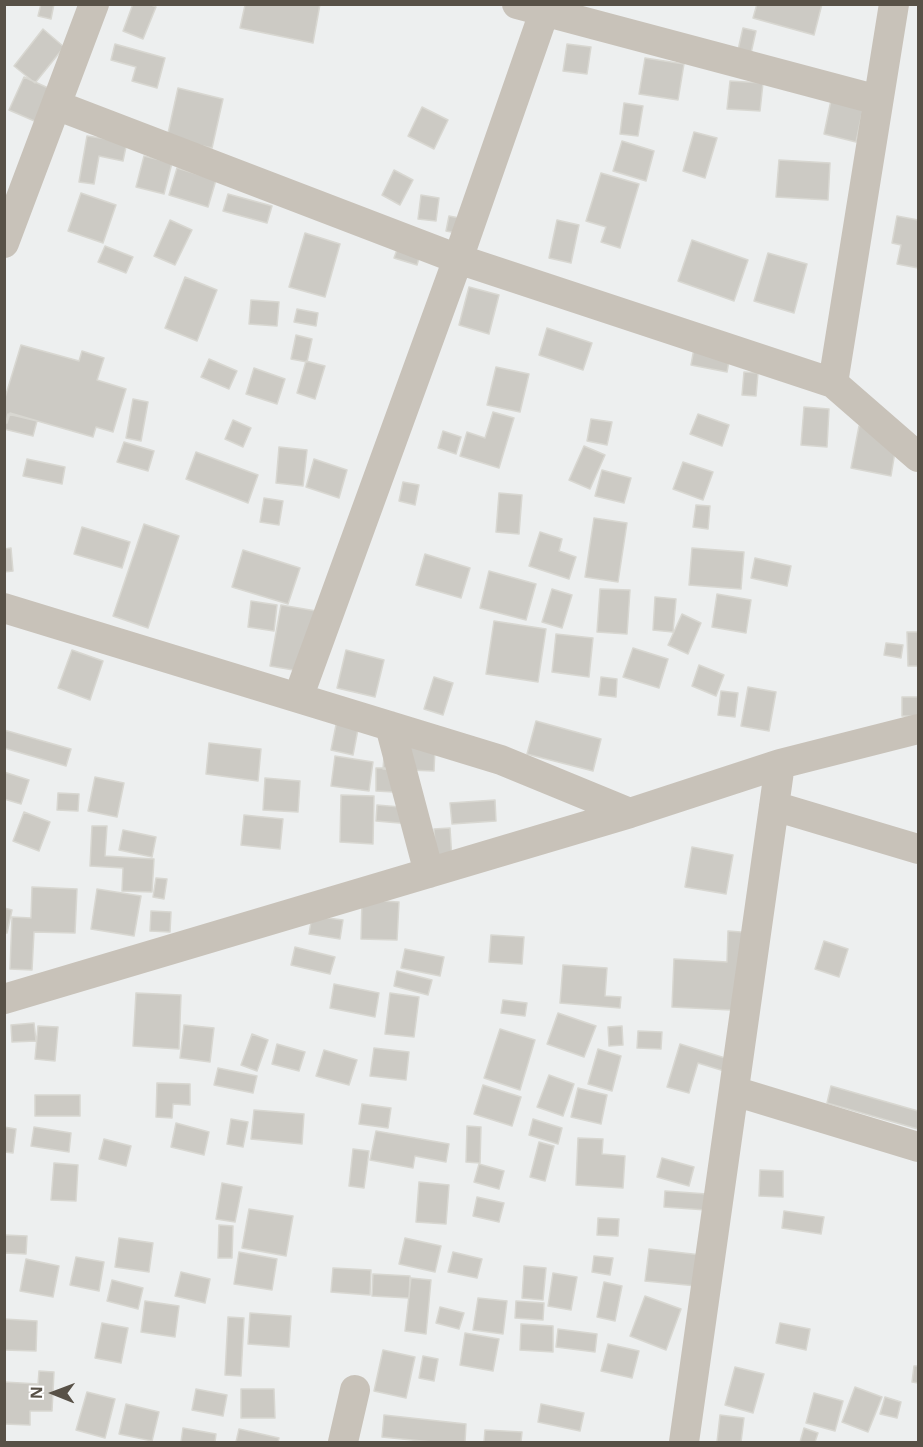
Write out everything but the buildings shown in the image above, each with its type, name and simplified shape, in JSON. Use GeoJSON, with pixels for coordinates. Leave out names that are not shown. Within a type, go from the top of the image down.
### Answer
{"type":"FeatureCollection","features":[{"type":"Feature","properties":{"kind":"street"},"geometry":{"type":"LineString","coordinates":[[4,243],[94,4]]}},
{"type":"Feature","properties":{"kind":"street"},"geometry":{"type":"LineString","coordinates":[[833,383],[894,4]]}},
{"type":"Feature","properties":{"kind":"street"},"geometry":{"type":"LineString","coordinates":[[298,698],[458,259],[536,7],[878,100]]}},
{"type":"Feature","properties":{"kind":"street"},"geometry":{"type":"LineString","coordinates":[[56,105],[458,259],[833,383],[918,457]]}},
{"type":"Feature","properties":{"kind":"street"},"geometry":{"type":"LineString","coordinates":[[4,608],[501,760],[630,813]]}},
{"type":"Feature","properties":{"kind":"street"},"geometry":{"type":"LineString","coordinates":[[390,726],[429,873]]}},
{"type":"Feature","properties":{"kind":"street"},"geometry":{"type":"LineString","coordinates":[[4,999],[630,813],[780,764],[918,729]]}},
{"type":"Feature","properties":{"kind":"street"},"geometry":{"type":"LineString","coordinates":[[684,1443],[780,764]]}},
{"type":"Feature","properties":{"kind":"street"},"geometry":{"type":"LineString","coordinates":[[774,806],[918,849]]}},
{"type":"Feature","properties":{"kind":"street"},"geometry":{"type":"LineString","coordinates":[[734,1091],[918,1147]]}},
{"type":"Feature","properties":{"kind":"street"},"geometry":{"type":"LineString","coordinates":[[343,1443],[355,1390]]}}]}
